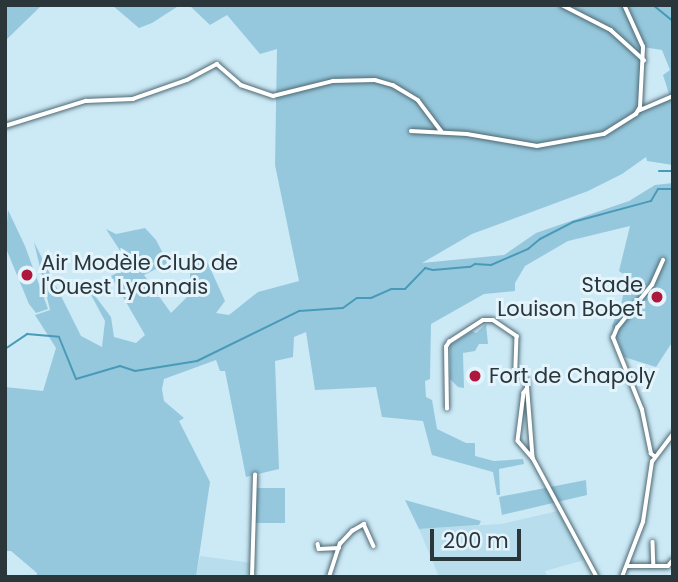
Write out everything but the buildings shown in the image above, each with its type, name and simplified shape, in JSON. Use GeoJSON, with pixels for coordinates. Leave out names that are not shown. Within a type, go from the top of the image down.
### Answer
{"type":"FeatureCollection","features":[{"type":"Feature","properties":{"kind":"street"},"geometry":{"type":"LineString","coordinates":[[562,5],[611,30],[644,61]]}},
{"type":"Feature","properties":{"kind":"street"},"geometry":{"type":"LineString","coordinates":[[625,5],[641,40],[644,61],[638,111]]}},
{"type":"Feature","properties":{"kind":"street"},"geometry":{"type":"LineString","coordinates":[[5,126],[86,101],[133,99],[187,80],[217,64],[241,85],[273,96],[333,80],[374,80],[393,85],[418,100],[442,132]]}},
{"type":"Feature","properties":{"kind":"street"},"geometry":{"type":"LineString","coordinates":[[411,131],[442,132],[543,146],[604,134],[638,111],[673,96]]}},
{"type":"Feature","properties":{"kind":"street"},"geometry":{"type":"LineString","coordinates":[[655,457],[651,454],[642,410],[613,338],[617,328],[652,285],[663,260]]}},
{"type":"Feature","properties":{"kind":"street"},"geometry":{"type":"LineString","coordinates":[[447,409],[446,346],[487,319],[517,336],[516,371],[526,378],[533,458]]}},
{"type":"Feature","properties":{"kind":"street"},"geometry":{"type":"LineString","coordinates":[[527,389],[524,393],[517,439],[533,458],[597,577]]}},
{"type":"Feature","properties":{"kind":"street"},"geometry":{"type":"LineString","coordinates":[[622,577],[643,522],[655,457],[673,434]]}},
{"type":"Feature","properties":{"kind":"street"},"geometry":{"type":"LineString","coordinates":[[252,577],[255,475]]}},
{"type":"Feature","properties":{"kind":"street"},"geometry":{"type":"LineString","coordinates":[[329,577],[344,538],[365,524],[373,546]]}},
{"type":"Feature","properties":{"kind":"street"},"geometry":{"type":"LineString","coordinates":[[653,542],[654,566]]}},
{"type":"Feature","properties":{"kind":"street"},"geometry":{"type":"LineString","coordinates":[[318,544],[319,549],[339,548]]}},
{"type":"Feature","properties":{"kind":"street"},"geometry":{"type":"LineString","coordinates":[[627,566],[668,566],[673,560]]}},
{"type":"Feature","properties":{"kind":"shaded area"},"geometry":{"type":"Polygon","coordinates":[[[5,5],[42,5],[5,41],[5,5]]]}},
{"type":"Feature","properties":{"kind":"shaded area"},"geometry":{"type":"Polygon","coordinates":[[[112,5],[180,5],[139,28],[112,5]]]}},
{"type":"Feature","properties":{"kind":"shaded area"},"geometry":{"type":"Polygon","coordinates":[[[189,5],[673,5],[673,165],[647,161],[646,157],[622,174],[588,191],[472,234],[422,263],[504,255],[536,233],[629,201],[655,185],[673,183],[673,341],[656,367],[624,357],[612,326],[622,301],[626,276],[619,271],[630,226],[568,241],[525,266],[515,283],[515,291],[484,294],[431,324],[430,379],[425,381],[426,397],[432,400],[437,429],[466,443],[475,443],[475,456],[494,461],[523,459],[524,464],[499,469],[500,495],[497,495],[493,472],[432,455],[423,421],[382,417],[376,387],[315,390],[306,332],[294,337],[293,357],[275,361],[279,469],[246,477],[225,371],[220,371],[216,360],[164,379],[164,401],[184,418],[179,421],[210,482],[196,577],[36,577],[37,573],[11,551],[5,551],[5,387],[43,391],[56,348],[35,315],[50,310],[34,242],[81,336],[102,347],[105,321],[83,280],[111,317],[114,337],[136,343],[145,335],[111,276],[130,266],[106,229],[116,234],[145,228],[156,240],[168,263],[144,275],[171,313],[190,294],[190,265],[206,259],[225,301],[216,313],[229,315],[258,292],[299,281],[275,165],[277,49],[260,54],[227,15],[210,25],[189,5]],[[643,47],[638,111],[670,97],[663,75],[670,70],[662,50],[643,47]]]}},
{"type":"Feature","properties":{"kind":"shaded area","name":"Air Modèle Club de l'Ouest Lyonnais"},"geometry":{"type":"Polygon","coordinates":[[[8,210],[25,246],[48,309],[36,313],[29,304],[5,246],[8,210]]]}},
{"type":"Feature","properties":{"kind":"shaded area"},"geometry":{"type":"Polygon","coordinates":[[[486,324],[488,344],[479,344],[475,351],[463,353],[464,388],[458,387],[450,379],[450,345],[472,331],[476,333],[486,324]]]}},
{"type":"Feature","properties":{"kind":"shaded area"},"geometry":{"type":"Polygon","coordinates":[[[586,480],[587,495],[502,515],[499,497],[586,480]]]}},
{"type":"Feature","properties":{"kind":"shaded area"},"geometry":{"type":"Polygon","coordinates":[[[254,488],[285,488],[285,523],[254,523],[254,488]]]}},
{"type":"Feature","properties":{"kind":"shaded area"},"geometry":{"type":"Polygon","coordinates":[[[405,500],[481,521],[479,525],[419,529],[405,500]]]}},
{"type":"Feature","properties":{"kind":"shaded area"},"geometry":{"type":"Polygon","coordinates":[[[562,510],[588,559],[545,571],[547,577],[439,577],[419,529],[501,524],[562,510]]]}},
{"type":"Feature","properties":{"kind":"shaded area"},"geometry":{"type":"Polygon","coordinates":[[[200,556],[252,563],[252,577],[196,577],[200,556]]]}},
{"type":"Feature","properties":{"kind":"waterway"},"geometry":{"type":"LineString","coordinates":[[653,5],[673,21]]}},
{"type":"Feature","properties":{"kind":"waterway"},"geometry":{"type":"LineString","coordinates":[[659,171],[673,171]]}},
{"type":"Feature","properties":{"kind":"waterway"},"geometry":{"type":"LineString","coordinates":[[5,349],[27,334],[59,337],[76,379],[120,366],[135,371],[197,361],[299,311],[343,308],[357,298],[371,298],[391,289],[405,289],[425,268],[433,270],[470,267],[475,264],[491,265],[528,249],[540,239],[573,222],[651,201],[658,189],[673,189]]}},
{"type":"Feature","properties":{"kind":"place","name":"Air Modèle Club de l'Ouest Lyonnais"},"geometry":{"type":"Point","coordinates":[27,275]}},
{"type":"Feature","properties":{"kind":"place","name":"Stade Louison Bobet"},"geometry":{"type":"Point","coordinates":[657,297]}},
{"type":"Feature","properties":{"kind":"place","name":"Fort de Chapoly"},"geometry":{"type":"Point","coordinates":[475,376]}}]}
